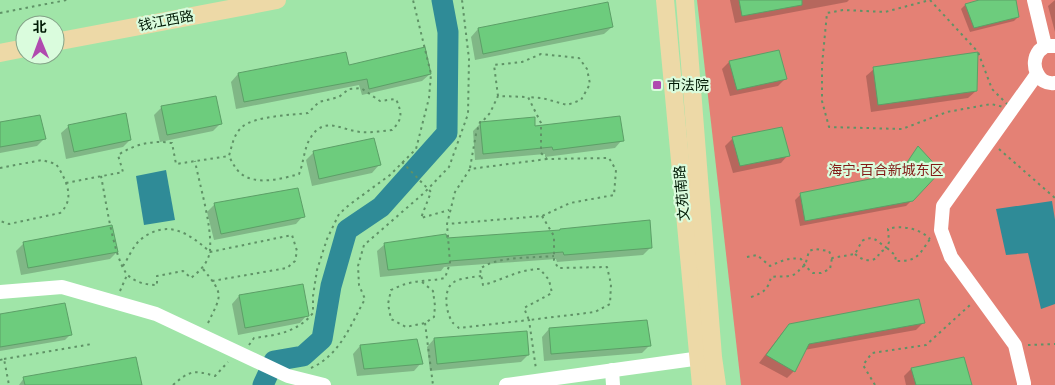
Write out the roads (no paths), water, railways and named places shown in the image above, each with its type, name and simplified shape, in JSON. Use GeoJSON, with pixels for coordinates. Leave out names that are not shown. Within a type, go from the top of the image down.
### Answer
{"type":"FeatureCollection","features":[{"type":"Feature","properties":{"kind":"main road","name":"钱江西路"},"geometry":{"type":"LineString","coordinates":[[65,40],[277,0]]}},
{"type":"Feature","properties":{"kind":"main road","name":"文苑南路"},"geometry":{"type":"LineString","coordinates":[[665,0],[705,358],[717,385]]}},
{"type":"Feature","properties":{"kind":"main road","name":"文苑南路"},"geometry":{"type":"LineString","coordinates":[[685,0],[705,358],[701,385]]}},
{"type":"Feature","properties":{"kind":"main road"},"geometry":{"type":"LineString","coordinates":[[0,53],[15,50]]}},
{"type":"Feature","properties":{"kind":"street"},"geometry":{"type":"LineString","coordinates":[[1034,0],[1050,46],[1039,51],[1036,58],[1037,74],[1042,82],[1055,83]]}},
{"type":"Feature","properties":{"kind":"street"},"geometry":{"type":"LineString","coordinates":[[1024,385],[1016,345],[937,238],[941,230],[944,206],[1037,74]]}},
{"type":"Feature","properties":{"kind":"street"},"geometry":{"type":"LineString","coordinates":[[0,292],[62,287],[115,302],[156,314],[290,376],[324,385]]}},
{"type":"Feature","properties":{"kind":"street"},"geometry":{"type":"LineString","coordinates":[[506,385],[705,358]]}},
{"type":"Feature","properties":{"kind":"street"},"geometry":{"type":"LineString","coordinates":[[612,370],[613,385]]}},
{"type":"Feature","properties":{"kind":"water"},"geometry":{"type":"Polygon","coordinates":[[[166,170],[175,220],[144,225],[136,176],[166,170]]]}},
{"type":"Feature","properties":{"kind":"water"},"geometry":{"type":"Polygon","coordinates":[[[1052,201],[1055,220],[1055,304],[1041,309],[1028,253],[1006,255],[996,209],[1052,201]]]}},
{"type":"Feature","properties":{"kind":"waterway"},"geometry":{"type":"LineString","coordinates":[[263,385],[274,361],[303,356],[322,339],[331,286],[347,230],[381,207],[447,133],[448,32],[442,0]]}},
{"type":"Feature","properties":{"kind":"place","name":"市法院"},"geometry":{"type":"Point","coordinates":[657,85]}},
{"type":"Feature","properties":{"kind":"park label","name":"海宁·百合新城东区"},"geometry":{"type":"Point","coordinates":[886,170]}}]}
